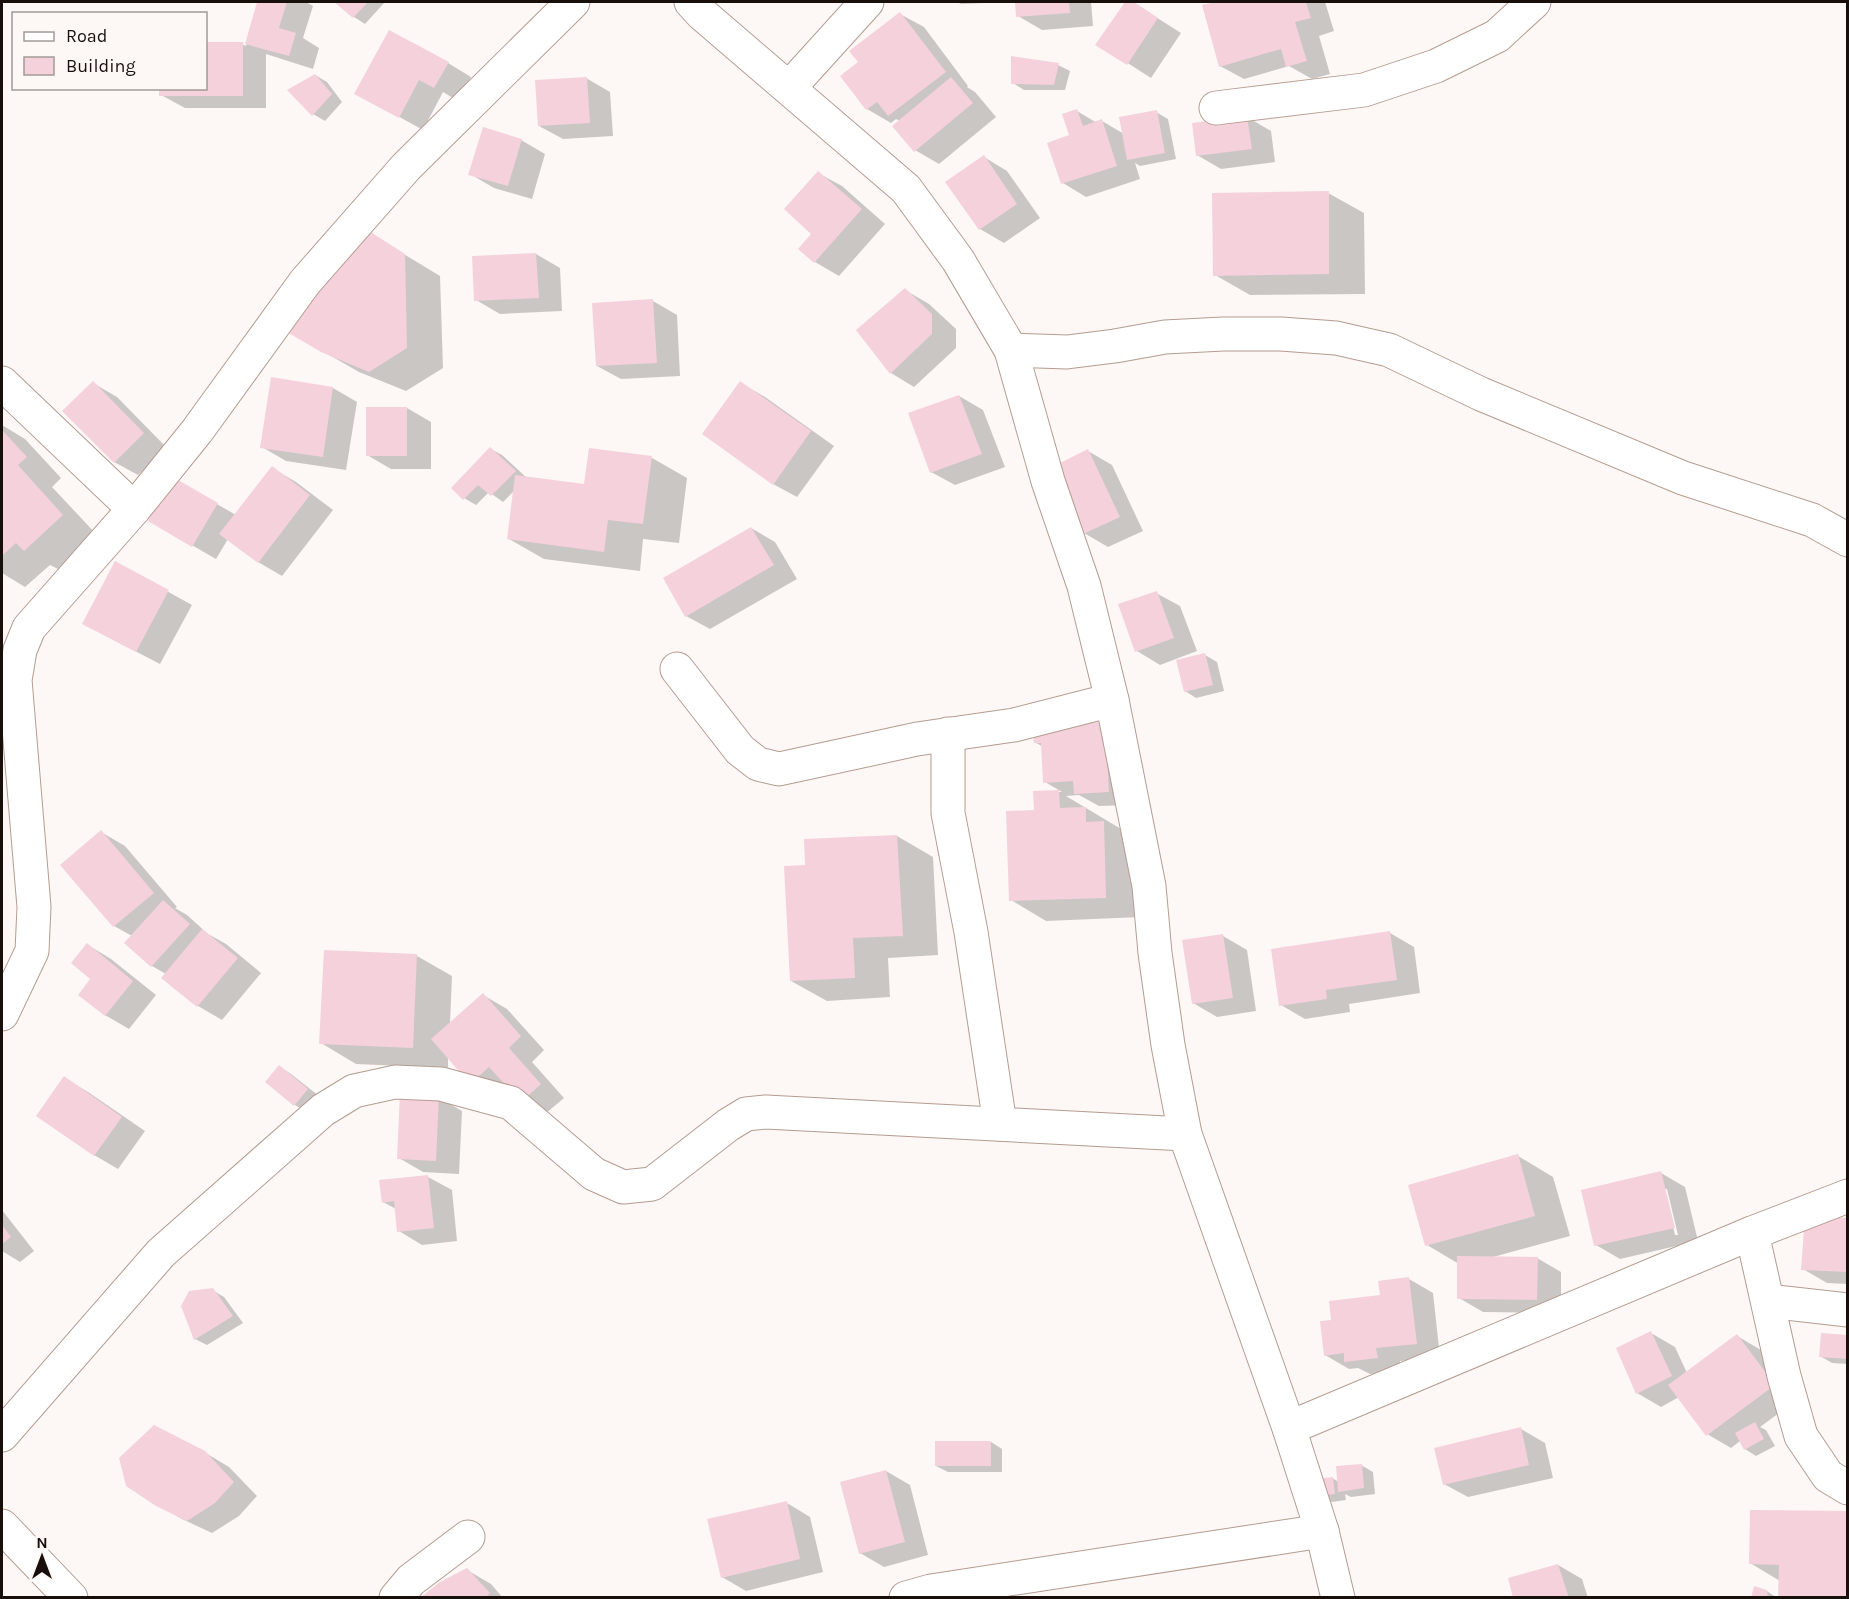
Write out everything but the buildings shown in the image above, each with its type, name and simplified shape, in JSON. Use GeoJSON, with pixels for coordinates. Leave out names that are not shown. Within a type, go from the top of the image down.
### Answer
{"type":"FeatureCollection","features":[{"type":"Feature","properties":{"kind":"street"},"geometry":{"type":"LineString","coordinates":[[2,1014],[32,951],[34,908],[15,680],[20,650],[29,628],[134,509],[196,431],[304,282],[406,167],[573,2]]}},
{"type":"Feature","properties":{"kind":"street"},"geometry":{"type":"LineString","coordinates":[[692,2],[702,15],[906,189],[958,260],[1011,350],[1048,481],[1084,586],[1112,700],[1149,886],[1155,953],[1168,1045],[1185,1134],[1289,1428],[1322,1532],[1338,1598]]}},
{"type":"Feature","properties":{"kind":"street"},"geometry":{"type":"LineString","coordinates":[[789,88],[867,2]]}},
{"type":"Feature","properties":{"kind":"street"},"geometry":{"type":"LineString","coordinates":[[1216,108],[1364,90],[1436,66],[1497,36],[1534,2]]}},
{"type":"Feature","properties":{"kind":"street"},"geometry":{"type":"LineString","coordinates":[[1011,350],[1067,352],[1165,338],[1223,334],[1281,334],[1336,338],[1389,350],[1481,394],[1683,478],[1812,519],[1848,540]]}},
{"type":"Feature","properties":{"kind":"street"},"geometry":{"type":"LineString","coordinates":[[2,383],[134,509]]}},
{"type":"Feature","properties":{"kind":"street"},"geometry":{"type":"LineString","coordinates":[[678,669],[741,750],[759,764],[779,769],[917,739],[1014,725],[1112,700]]}},
{"type":"Feature","properties":{"kind":"street"},"geometry":{"type":"LineString","coordinates":[[948,734],[948,813],[971,932],[1000,1124]]}},
{"type":"Feature","properties":{"kind":"street"},"geometry":{"type":"LineString","coordinates":[[2,1435],[161,1253],[323,1110],[354,1091],[394,1082],[441,1084],[511,1103],[594,1174],[623,1187],[652,1184],[728,1125],[746,1114],[766,1112],[1185,1134]]}},
{"type":"Feature","properties":{"kind":"street"},"geometry":{"type":"LineString","coordinates":[[1289,1428],[1752,1233],[1848,1196]]}},
{"type":"Feature","properties":{"kind":"street"},"geometry":{"type":"LineString","coordinates":[[1752,1233],[1784,1376],[1801,1436],[1828,1476],[1848,1488]]}},
{"type":"Feature","properties":{"kind":"street"},"geometry":{"type":"LineString","coordinates":[[1768,1300],[1848,1310]]}},
{"type":"Feature","properties":{"kind":"street"},"geometry":{"type":"LineString","coordinates":[[2,1526],[71,1598]]}},
{"type":"Feature","properties":{"kind":"street"},"geometry":{"type":"LineString","coordinates":[[906,1598],[931,1591],[1322,1532]]}},
{"type":"Feature","properties":{"kind":"street"},"geometry":{"type":"LineString","coordinates":[[396,1598],[411,1580],[468,1537]]}}]}
